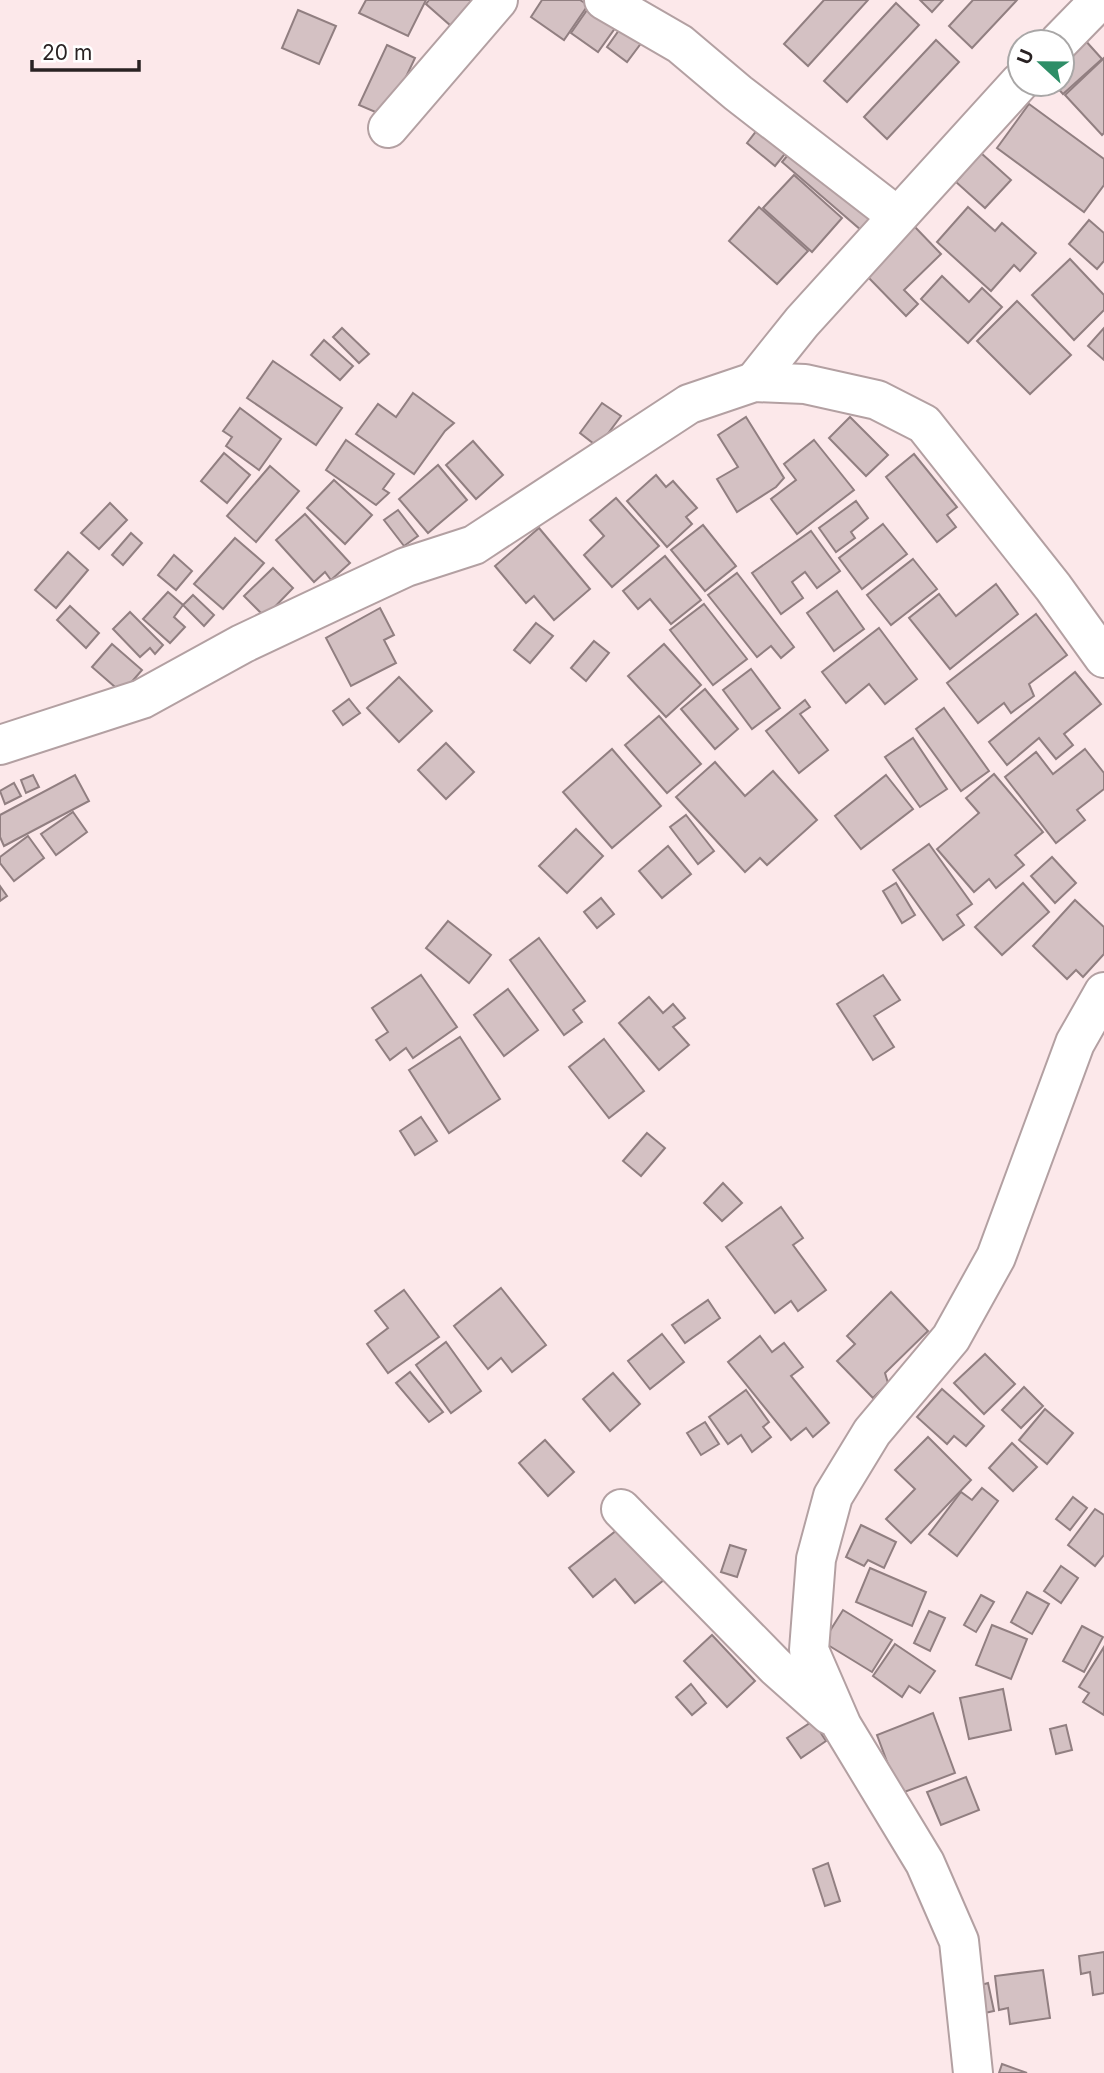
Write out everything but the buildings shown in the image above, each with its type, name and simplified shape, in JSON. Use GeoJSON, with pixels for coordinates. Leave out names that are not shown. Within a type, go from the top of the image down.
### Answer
{"type":"FeatureCollection","features":[{"type":"Feature","properties":{"kind":"street"},"geometry":{"type":"LineString","coordinates":[[388,128],[498,0]]}},
{"type":"Feature","properties":{"kind":"street"},"geometry":{"type":"LineString","coordinates":[[604,0],[680,44],[738,93],[897,216]]}},
{"type":"Feature","properties":{"kind":"street"},"geometry":{"type":"LineString","coordinates":[[1073,28],[1100,0]]}},
{"type":"Feature","properties":{"kind":"street"},"geometry":{"type":"LineString","coordinates":[[754,382],[802,322],[1006,97]]}},
{"type":"Feature","properties":{"kind":"street"},"geometry":{"type":"LineString","coordinates":[[0,744],[142,699],[242,644],[406,567],[474,545],[689,404],[754,382],[805,384],[877,400],[924,424],[1053,587],[1104,658]]}},
{"type":"Feature","properties":{"kind":"street"},"geometry":{"type":"LineString","coordinates":[[973,2073],[959,1941],[925,1863],[842,1726],[809,1650],[816,1559],[833,1496],[872,1432],[951,1338],[996,1257],[1075,1043],[1104,992]]}},
{"type":"Feature","properties":{"kind":"street"},"geometry":{"type":"LineString","coordinates":[[621,1509],[776,1667],[842,1726]]}}]}
